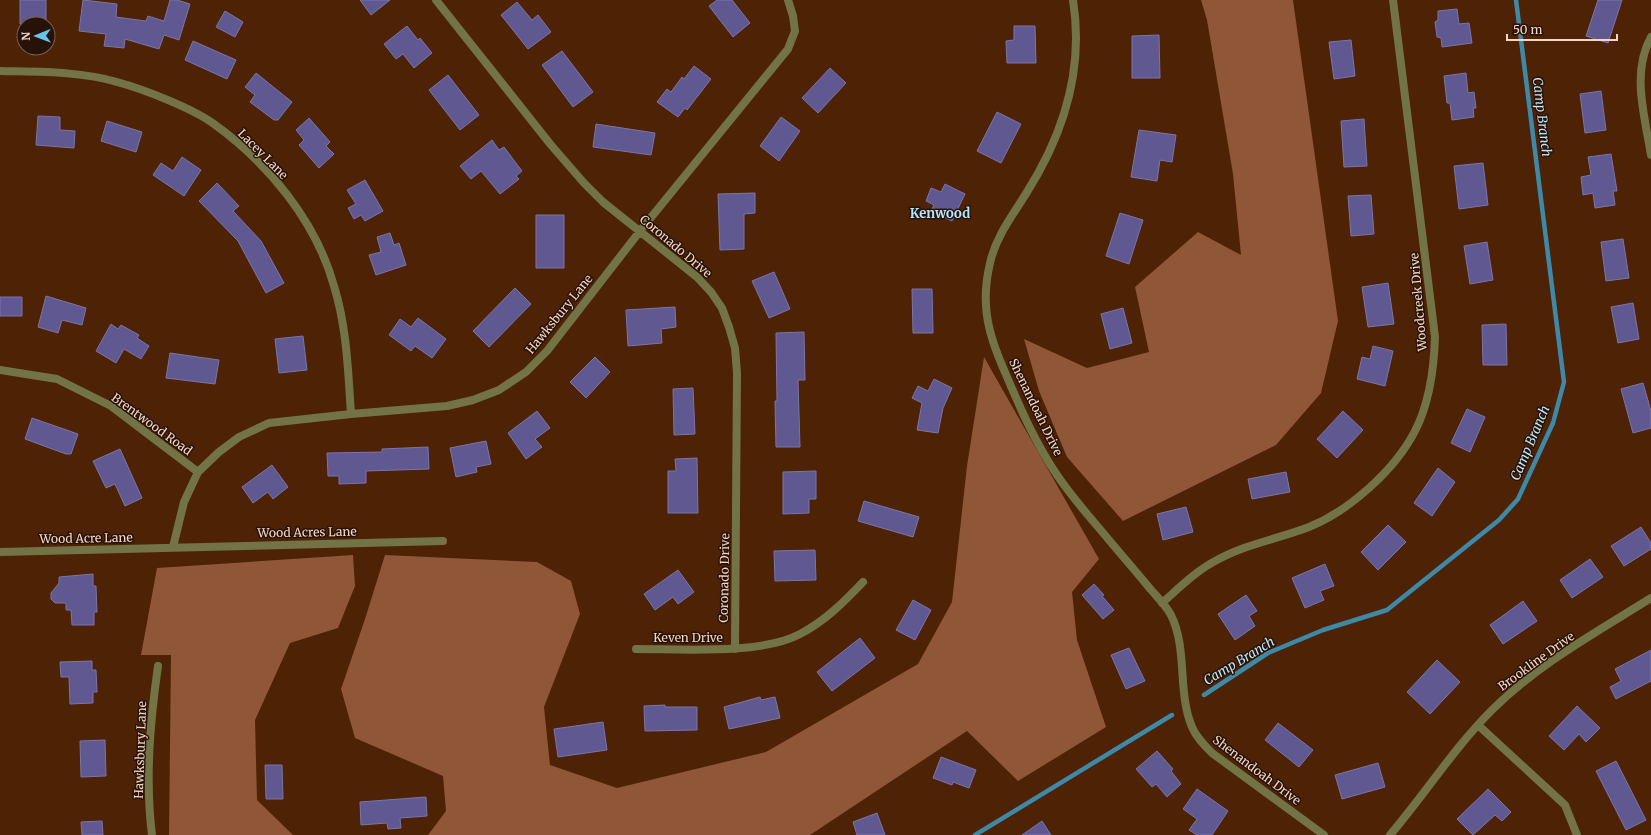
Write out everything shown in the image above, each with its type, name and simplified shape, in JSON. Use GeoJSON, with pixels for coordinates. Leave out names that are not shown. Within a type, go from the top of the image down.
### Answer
{"type":"FeatureCollection","features":[{"type":"Feature","properties":{"kind":"street","name":"Coronado Drive"},"geometry":{"type":"LineString","coordinates":[[436,0],[552,146],[584,183],[603,202],[697,277],[722,308],[735,348],[738,372],[735,648]]}},
{"type":"Feature","properties":{"kind":"street","name":"Hawksbury Lane"},"geometry":{"type":"LineString","coordinates":[[173,547],[184,502],[198,472],[218,452],[239,437],[269,423],[446,406],[473,400],[499,390],[526,372],[547,351],[640,231],[788,49],[795,31],[793,16],[788,0]]}},
{"type":"Feature","properties":{"kind":"street","name":"Shenandoah Drive"},"geometry":{"type":"LineString","coordinates":[[1073,0],[1076,41],[1071,90],[1059,131],[1045,162],[1026,194],[1005,224],[997,241],[990,261],[987,283],[986,304],[988,325],[996,351],[1016,398],[1039,446],[1056,473],[1073,497],[1162,602],[1170,614],[1178,638],[1185,699],[1192,726],[1200,740],[1212,753],[1324,835]]}},
{"type":"Feature","properties":{"kind":"street","name":"Woodcreek Drive"},"geometry":{"type":"LineString","coordinates":[[1162,602],[1215,560],[1241,549],[1310,527],[1334,515],[1376,482],[1391,465],[1415,431],[1423,413],[1435,362],[1435,337],[1393,0]]}},
{"type":"Feature","properties":{"kind":"street"},"geometry":{"type":"LineString","coordinates":[[1651,37],[1644,49],[1640,70],[1651,156]]}},
{"type":"Feature","properties":{"kind":"street","name":"Lacey Lane"},"geometry":{"type":"LineString","coordinates":[[0,71],[83,75],[117,82],[149,93],[188,110],[212,123],[242,147],[288,197],[308,225],[323,253],[334,285],[344,325],[347,345],[351,414]]}},
{"type":"Feature","properties":{"kind":"street","name":"Brentwood Road"},"geometry":{"type":"LineString","coordinates":[[0,370],[57,379],[111,406],[198,472]]}},
{"type":"Feature","properties":{"kind":"street","name":"Wood Acres Lane"},"geometry":{"type":"LineString","coordinates":[[173,547],[442,541]]}},
{"type":"Feature","properties":{"kind":"street","name":"Wood Acre Lane"},"geometry":{"type":"LineString","coordinates":[[0,552],[173,547]]}},
{"type":"Feature","properties":{"kind":"street","name":"Keven Drive"},"geometry":{"type":"LineString","coordinates":[[636,649],[735,648],[776,644],[798,635],[822,621],[838,608],[863,582]]}},
{"type":"Feature","properties":{"kind":"street","name":"Brookline Drive"},"geometry":{"type":"LineString","coordinates":[[1390,835],[1459,747],[1504,698],[1538,671],[1651,598]]}},
{"type":"Feature","properties":{"kind":"street","name":"Hawksbury Lane"},"geometry":{"type":"LineString","coordinates":[[152,835],[149,768],[151,719],[158,666]]}},
{"type":"Feature","properties":{"kind":"street"},"geometry":{"type":"LineString","coordinates":[[1478,725],[1564,804],[1577,835]]}},
{"type":"Feature","properties":{"kind":"shaded area"},"geometry":{"type":"Polygon","coordinates":[[[1201,0],[1293,0],[1338,321],[1321,393],[1276,445],[1123,521],[1067,457],[1039,391],[1024,339],[1087,368],[1149,352],[1135,287],[1198,232],[1241,255],[1233,174],[1207,20],[1201,0]]]}},
{"type":"Feature","properties":{"kind":"shaded area"},"geometry":{"type":"Polygon","coordinates":[[[984,357],[1099,559],[1072,592],[1077,640],[1106,727],[1018,781],[967,731],[810,835],[428,835],[446,811],[443,776],[355,738],[341,689],[385,555],[537,562],[571,581],[580,614],[544,707],[550,765],[617,788],[766,752],[918,664],[952,602],[967,466],[984,357]]]}},
{"type":"Feature","properties":{"kind":"shaded area"},"geometry":{"type":"Polygon","coordinates":[[[353,555],[355,586],[338,628],[290,643],[255,720],[257,800],[293,835],[169,835],[171,655],[141,655],[157,568],[353,555]]]}},
{"type":"Feature","properties":{"kind":"building"},"geometry":{"type":"Polygon","coordinates":[[[20,0],[46,0],[46,16],[20,16],[20,0]]]}},
{"type":"Feature","properties":{"kind":"building"},"geometry":{"type":"Polygon","coordinates":[[[83,0],[117,4],[116,17],[146,21],[148,16],[164,21],[170,0],[177,0],[190,4],[179,40],[164,35],[159,49],[125,39],[124,48],[104,46],[106,34],[79,31],[83,0]]]}},
{"type":"Feature","properties":{"kind":"building"},"geometry":{"type":"Polygon","coordinates":[[[360,0],[390,0],[371,15],[360,0]]]}},
{"type":"Feature","properties":{"kind":"building"},"geometry":{"type":"Polygon","coordinates":[[[717,0],[732,0],[750,23],[733,37],[709,6],[717,0]]]}},
{"type":"Feature","properties":{"kind":"building"},"geometry":{"type":"Polygon","coordinates":[[[1598,0],[1622,0],[1608,43],[1586,36],[1598,0]]]}},
{"type":"Feature","properties":{"kind":"building"},"geometry":{"type":"Polygon","coordinates":[[[517,2],[532,20],[538,15],[551,32],[528,49],[501,15],[517,2]]]}},
{"type":"Feature","properties":{"kind":"building"},"geometry":{"type":"Polygon","coordinates":[[[1457,9],[1459,24],[1469,23],[1472,43],[1442,47],[1441,38],[1437,37],[1435,22],[1438,20],[1438,11],[1457,9]]]}},
{"type":"Feature","properties":{"kind":"building"},"geometry":{"type":"Polygon","coordinates":[[[225,11],[243,22],[235,37],[216,27],[225,11]]]}},
{"type":"Feature","properties":{"kind":"building"},"geometry":{"type":"Polygon","coordinates":[[[407,26],[418,40],[420,38],[432,53],[414,68],[403,54],[396,59],[384,44],[407,26]]]}},
{"type":"Feature","properties":{"kind":"building"},"geometry":{"type":"Polygon","coordinates":[[[1014,26],[1035,26],[1036,63],[1007,63],[1006,41],[1014,40],[1014,26]]]}},
{"type":"Feature","properties":{"kind":"building"},"geometry":{"type":"Polygon","coordinates":[[[1159,35],[1160,78],[1132,78],[1132,36],[1159,35]]]}},
{"type":"Feature","properties":{"kind":"building"},"geometry":{"type":"Polygon","coordinates":[[[1351,40],[1355,76],[1334,79],[1329,42],[1351,40]]]}},
{"type":"Feature","properties":{"kind":"building"},"geometry":{"type":"Polygon","coordinates":[[[193,41],[236,60],[227,79],[185,60],[193,41]]]}},
{"type":"Feature","properties":{"kind":"building"},"geometry":{"type":"Polygon","coordinates":[[[562,51],[593,92],[573,107],[542,65],[562,51]]]}},
{"type":"Feature","properties":{"kind":"building"},"geometry":{"type":"Polygon","coordinates":[[[694,66],[711,79],[687,110],[685,108],[678,117],[657,102],[667,89],[671,92],[682,77],[684,79],[694,66]]]}},
{"type":"Feature","properties":{"kind":"building"},"geometry":{"type":"Polygon","coordinates":[[[830,68],[846,83],[818,113],[802,98],[830,68]]]}},
{"type":"Feature","properties":{"kind":"building"},"geometry":{"type":"Polygon","coordinates":[[[256,73],[292,102],[278,120],[274,120],[250,102],[255,95],[245,87],[256,73]]]}},
{"type":"Feature","properties":{"kind":"building"},"geometry":{"type":"Polygon","coordinates":[[[1466,73],[1468,93],[1474,92],[1476,108],[1473,108],[1474,117],[1452,120],[1450,103],[1447,103],[1444,76],[1466,73]]]}},
{"type":"Feature","properties":{"kind":"building"},"geometry":{"type":"Polygon","coordinates":[[[448,75],[479,115],[460,130],[429,90],[448,75]]]}},
{"type":"Feature","properties":{"kind":"building"},"geometry":{"type":"Polygon","coordinates":[[[1601,91],[1606,130],[1585,133],[1580,94],[1601,91]]]}},
{"type":"Feature","properties":{"kind":"building"},"geometry":{"type":"Polygon","coordinates":[[[997,112],[1021,124],[1001,163],[977,151],[997,112]]]}},
{"type":"Feature","properties":{"kind":"building"},"geometry":{"type":"Polygon","coordinates":[[[38,116],[60,117],[60,130],[75,131],[74,148],[36,145],[38,116]]]}},
{"type":"Feature","properties":{"kind":"building"},"geometry":{"type":"Polygon","coordinates":[[[781,117],[800,131],[779,161],[760,146],[781,117]]]}},
{"type":"Feature","properties":{"kind":"building"},"geometry":{"type":"Polygon","coordinates":[[[309,118],[330,142],[326,146],[334,154],[319,168],[299,145],[304,140],[296,130],[309,118]]]}},
{"type":"Feature","properties":{"kind":"building"},"geometry":{"type":"Polygon","coordinates":[[[1364,119],[1367,166],[1344,167],[1341,121],[1364,119]]]}},
{"type":"Feature","properties":{"kind":"building"},"geometry":{"type":"Polygon","coordinates":[[[107,121],[142,132],[136,152],[101,141],[107,121]]]}},
{"type":"Feature","properties":{"kind":"building"},"geometry":{"type":"Polygon","coordinates":[[[596,124],[655,133],[651,155],[593,147],[596,124]]]}},
{"type":"Feature","properties":{"kind":"building"},"geometry":{"type":"Polygon","coordinates":[[[1139,130],[1176,135],[1172,162],[1160,160],[1157,181],[1131,177],[1139,130]]]}},
{"type":"Feature","properties":{"kind":"building"},"geometry":{"type":"Polygon","coordinates":[[[492,140],[499,150],[504,147],[522,171],[516,176],[519,179],[500,194],[481,171],[471,179],[460,166],[492,140]]]}},
{"type":"Feature","properties":{"kind":"building"},"geometry":{"type":"Polygon","coordinates":[[[1611,154],[1617,191],[1613,191],[1615,205],[1595,208],[1593,193],[1583,195],[1581,177],[1591,175],[1588,157],[1611,154]]]}},
{"type":"Feature","properties":{"kind":"building"},"geometry":{"type":"Polygon","coordinates":[[[182,157],[201,170],[184,196],[153,175],[161,163],[173,171],[182,157]]]}},
{"type":"Feature","properties":{"kind":"building"},"geometry":{"type":"Polygon","coordinates":[[[1483,163],[1488,205],[1459,209],[1454,166],[1483,163]]]}},
{"type":"Feature","properties":{"kind":"building"},"geometry":{"type":"Polygon","coordinates":[[[365,180],[383,211],[365,221],[361,215],[354,219],[348,208],[356,204],[347,190],[365,180]]]}},
{"type":"Feature","properties":{"kind":"building"},"geometry":{"type":"Polygon","coordinates":[[[217,183],[239,206],[233,211],[261,241],[284,283],[266,293],[238,241],[199,201],[217,183]]]}},
{"type":"Feature","properties":{"kind":"building"},"geometry":{"type":"Polygon","coordinates":[[[945,184],[965,194],[952,221],[931,211],[934,205],[926,201],[931,188],[941,192],[945,184]]]}},
{"type":"Feature","properties":{"kind":"building"},"geometry":{"type":"Polygon","coordinates":[[[755,193],[755,213],[744,214],[744,249],[720,250],[718,194],[755,193]]]}},
{"type":"Feature","properties":{"kind":"building"},"geometry":{"type":"Polygon","coordinates":[[[1371,195],[1374,234],[1351,236],[1348,196],[1371,195]]]}},
{"type":"Feature","properties":{"kind":"building"},"geometry":{"type":"Polygon","coordinates":[[[1120,213],[1143,220],[1129,264],[1106,256],[1120,213]]]}},
{"type":"Feature","properties":{"kind":"building"},"geometry":{"type":"Polygon","coordinates":[[[536,215],[564,215],[564,268],[536,268],[536,215]]]}},
{"type":"Feature","properties":{"kind":"building"},"geometry":{"type":"Polygon","coordinates":[[[390,233],[394,245],[399,243],[406,265],[376,275],[369,255],[381,252],[377,237],[390,233]]]}},
{"type":"Feature","properties":{"kind":"building"},"geometry":{"type":"Polygon","coordinates":[[[1623,239],[1629,278],[1606,281],[1601,242],[1623,239]]]}},
{"type":"Feature","properties":{"kind":"building"},"geometry":{"type":"Polygon","coordinates":[[[1487,242],[1493,280],[1470,284],[1464,246],[1487,242]]]}},
{"type":"Feature","properties":{"kind":"building"},"geometry":{"type":"Polygon","coordinates":[[[774,272],[790,309],[769,318],[752,281],[774,272]]]}},
{"type":"Feature","properties":{"kind":"building"},"geometry":{"type":"Polygon","coordinates":[[[1388,283],[1394,324],[1368,327],[1362,287],[1388,283]]]}},
{"type":"Feature","properties":{"kind":"building"},"geometry":{"type":"Polygon","coordinates":[[[515,288],[531,304],[489,347],[473,331],[515,288]]]}},
{"type":"Feature","properties":{"kind":"building"},"geometry":{"type":"Polygon","coordinates":[[[912,289],[932,289],[933,333],[913,333],[912,289]]]}},
{"type":"Feature","properties":{"kind":"building"},"geometry":{"type":"Polygon","coordinates":[[[46,296],[86,308],[82,325],[62,320],[58,333],[38,327],[46,296]]]}},
{"type":"Feature","properties":{"kind":"building"},"geometry":{"type":"Polygon","coordinates":[[[0,297],[22,297],[22,316],[0,316],[0,297]]]}},
{"type":"Feature","properties":{"kind":"building"},"geometry":{"type":"Polygon","coordinates":[[[1633,303],[1639,339],[1618,343],[1611,307],[1633,303]]]}},
{"type":"Feature","properties":{"kind":"building"},"geometry":{"type":"Polygon","coordinates":[[[675,307],[676,327],[661,329],[662,343],[628,346],[626,310],[675,307]]]}},
{"type":"Feature","properties":{"kind":"building"},"geometry":{"type":"Polygon","coordinates":[[[1123,308],[1132,343],[1110,349],[1101,314],[1123,308]]]}},
{"type":"Feature","properties":{"kind":"building"},"geometry":{"type":"Polygon","coordinates":[[[418,318],[446,339],[432,358],[415,346],[411,351],[389,335],[400,319],[411,327],[418,318]]]}},
{"type":"Feature","properties":{"kind":"building"},"geometry":{"type":"Polygon","coordinates":[[[111,324],[118,329],[121,325],[139,335],[137,338],[149,346],[141,359],[124,349],[116,363],[96,351],[111,324]]]}},
{"type":"Feature","properties":{"kind":"building"},"geometry":{"type":"Polygon","coordinates":[[[1506,324],[1507,365],[1483,365],[1482,325],[1506,324]]]}},
{"type":"Feature","properties":{"kind":"building"},"geometry":{"type":"Polygon","coordinates":[[[804,332],[805,380],[798,380],[800,447],[776,447],[776,333],[804,332]]]}},
{"type":"Feature","properties":{"kind":"building"},"geometry":{"type":"Polygon","coordinates":[[[303,336],[307,370],[279,373],[275,339],[303,336]]]}},
{"type":"Feature","properties":{"kind":"building"},"geometry":{"type":"Polygon","coordinates":[[[1373,346],[1393,351],[1385,386],[1357,379],[1362,357],[1370,359],[1373,346]]]}},
{"type":"Feature","properties":{"kind":"building"},"geometry":{"type":"Polygon","coordinates":[[[170,353],[219,360],[215,384],[166,378],[170,353]]]}},
{"type":"Feature","properties":{"kind":"building"},"geometry":{"type":"Polygon","coordinates":[[[595,357],[610,372],[586,398],[570,382],[595,357]]]}},
{"type":"Feature","properties":{"kind":"building"},"geometry":{"type":"Polygon","coordinates":[[[934,379],[952,388],[943,408],[938,433],[917,430],[922,403],[912,398],[918,386],[928,391],[934,379]]]}},
{"type":"Feature","properties":{"kind":"building"},"geometry":{"type":"Polygon","coordinates":[[[1643,383],[1651,411],[1651,428],[1633,433],[1621,389],[1643,383]]]}},
{"type":"Feature","properties":{"kind":"building"},"geometry":{"type":"Polygon","coordinates":[[[693,388],[695,434],[674,435],[673,389],[693,388]]]}},
{"type":"Feature","properties":{"kind":"building"},"geometry":{"type":"Polygon","coordinates":[[[1467,409],[1485,417],[1470,452],[1451,443],[1467,409]]]}},
{"type":"Feature","properties":{"kind":"building"},"geometry":{"type":"Polygon","coordinates":[[[537,411],[550,428],[535,439],[542,447],[526,459],[508,433],[537,411]]]}},
{"type":"Feature","properties":{"kind":"building"},"geometry":{"type":"Polygon","coordinates":[[[1343,411],[1363,430],[1337,458],[1317,439],[1343,411]]]}},
{"type":"Feature","properties":{"kind":"building"},"geometry":{"type":"Polygon","coordinates":[[[32,418],[78,434],[71,454],[66,454],[25,439],[32,418]]]}},
{"type":"Feature","properties":{"kind":"building"},"geometry":{"type":"Polygon","coordinates":[[[486,441],[491,464],[476,467],[477,472],[456,477],[450,448],[486,441]]]}},
{"type":"Feature","properties":{"kind":"building"},"geometry":{"type":"Polygon","coordinates":[[[428,447],[429,469],[366,471],[366,483],[339,484],[339,476],[328,476],[327,453],[382,452],[382,449],[428,447]]]}},
{"type":"Feature","properties":{"kind":"building"},"geometry":{"type":"Polygon","coordinates":[[[120,449],[142,498],[125,506],[115,484],[106,488],[93,461],[120,449]]]}},
{"type":"Feature","properties":{"kind":"building"},"geometry":{"type":"Polygon","coordinates":[[[697,458],[698,513],[668,513],[668,471],[676,471],[675,459],[697,458]]]}},
{"type":"Feature","properties":{"kind":"building"},"geometry":{"type":"Polygon","coordinates":[[[272,465],[288,487],[273,499],[268,492],[253,503],[242,487],[272,465]]]}},
{"type":"Feature","properties":{"kind":"building"},"geometry":{"type":"Polygon","coordinates":[[[1438,468],[1455,482],[1432,516],[1414,503],[1438,468]]]}},
{"type":"Feature","properties":{"kind":"building"},"geometry":{"type":"Polygon","coordinates":[[[816,471],[816,499],[809,499],[809,513],[783,514],[783,472],[816,471]]]}},
{"type":"Feature","properties":{"kind":"building"},"geometry":{"type":"Polygon","coordinates":[[[1286,472],[1290,492],[1252,499],[1248,479],[1286,472]]]}},
{"type":"Feature","properties":{"kind":"building"},"geometry":{"type":"Polygon","coordinates":[[[864,501],[919,517],[913,537],[858,521],[864,501]]]}},
{"type":"Feature","properties":{"kind":"building"},"geometry":{"type":"Polygon","coordinates":[[[1186,507],[1193,532],[1163,540],[1157,514],[1186,507]]]}},
{"type":"Feature","properties":{"kind":"building"},"geometry":{"type":"Polygon","coordinates":[[[1388,525],[1406,542],[1378,570],[1361,552],[1388,525]]]}},
{"type":"Feature","properties":{"kind":"building"},"geometry":{"type":"Polygon","coordinates":[[[1641,527],[1651,543],[1651,549],[1624,566],[1611,546],[1641,527]]]}},
{"type":"Feature","properties":{"kind":"building"},"geometry":{"type":"Polygon","coordinates":[[[815,550],[816,580],[775,581],[774,551],[815,550]]]}},
{"type":"Feature","properties":{"kind":"building"},"geometry":{"type":"Polygon","coordinates":[[[1590,559],[1603,577],[1572,598],[1560,580],[1590,559]]]}},
{"type":"Feature","properties":{"kind":"building"},"geometry":{"type":"Polygon","coordinates":[[[1325,564],[1334,586],[1320,591],[1324,600],[1305,608],[1292,578],[1325,564]]]}},
{"type":"Feature","properties":{"kind":"building"},"geometry":{"type":"Polygon","coordinates":[[[678,570],[694,592],[678,604],[673,597],[655,610],[644,594],[678,570]]]}},
{"type":"Feature","properties":{"kind":"building"},"geometry":{"type":"Polygon","coordinates":[[[93,574],[93,586],[96,586],[97,612],[94,612],[94,625],[72,625],[71,610],[66,610],[66,603],[55,603],[51,599],[51,593],[59,583],[59,577],[93,574]]]}},
{"type":"Feature","properties":{"kind":"building"},"geometry":{"type":"Polygon","coordinates":[[[1094,584],[1104,595],[1102,596],[1114,610],[1103,619],[1082,595],[1094,584]]]}},
{"type":"Feature","properties":{"kind":"building"},"geometry":{"type":"Polygon","coordinates":[[[1246,595],[1257,611],[1249,616],[1255,626],[1235,640],[1218,614],[1246,595]]]}},
{"type":"Feature","properties":{"kind":"building"},"geometry":{"type":"Polygon","coordinates":[[[913,600],[931,610],[915,640],[896,630],[913,600]]]}},
{"type":"Feature","properties":{"kind":"building"},"geometry":{"type":"Polygon","coordinates":[[[1523,601],[1537,621],[1503,644],[1490,625],[1523,601]]]}},
{"type":"Feature","properties":{"kind":"building"},"geometry":{"type":"Polygon","coordinates":[[[860,638],[875,658],[832,691],[817,672],[860,638]]]}},
{"type":"Feature","properties":{"kind":"building"},"geometry":{"type":"Polygon","coordinates":[[[1129,648],[1145,681],[1126,689],[1111,655],[1129,648]]]}},
{"type":"Feature","properties":{"kind":"building"},"geometry":{"type":"Polygon","coordinates":[[[1651,650],[1651,681],[1616,699],[1610,687],[1621,681],[1615,669],[1651,650]]]}},
{"type":"Feature","properties":{"kind":"building"},"geometry":{"type":"Polygon","coordinates":[[[1437,660],[1460,682],[1430,714],[1407,692],[1437,660]]]}},
{"type":"Feature","properties":{"kind":"building"},"geometry":{"type":"Polygon","coordinates":[[[92,661],[92,670],[96,670],[97,692],[93,692],[93,703],[70,704],[69,677],[61,677],[60,662],[92,661]]]}},
{"type":"Feature","properties":{"kind":"building"},"geometry":{"type":"Polygon","coordinates":[[[760,697],[761,700],[775,697],[780,718],[729,729],[724,707],[760,697]]]}},
{"type":"Feature","properties":{"kind":"building"},"geometry":{"type":"Polygon","coordinates":[[[665,705],[665,707],[697,707],[697,730],[645,731],[644,706],[665,705]]]}},
{"type":"Feature","properties":{"kind":"building"},"geometry":{"type":"Polygon","coordinates":[[[1577,706],[1600,728],[1586,742],[1579,734],[1564,750],[1549,736],[1577,706]]]}},
{"type":"Feature","properties":{"kind":"building"},"geometry":{"type":"Polygon","coordinates":[[[603,722],[607,750],[558,757],[554,729],[603,722]]]}},
{"type":"Feature","properties":{"kind":"building"},"geometry":{"type":"Polygon","coordinates":[[[1278,723],[1313,750],[1299,767],[1265,740],[1278,723]]]}},
{"type":"Feature","properties":{"kind":"building"},"geometry":{"type":"Polygon","coordinates":[[[105,740],[106,776],[81,777],[80,741],[105,740]]]}},
{"type":"Feature","properties":{"kind":"building"},"geometry":{"type":"Polygon","coordinates":[[[1157,751],[1173,769],[1171,771],[1181,784],[1167,797],[1156,784],[1152,787],[1136,769],[1157,751]]]}},
{"type":"Feature","properties":{"kind":"building"},"geometry":{"type":"Polygon","coordinates":[[[941,757],[976,770],[969,788],[953,782],[952,785],[933,778],[941,757]]]}},
{"type":"Feature","properties":{"kind":"building"},"geometry":{"type":"Polygon","coordinates":[[[1616,761],[1646,820],[1626,830],[1596,771],[1616,761]]]}},
{"type":"Feature","properties":{"kind":"building"},"geometry":{"type":"Polygon","coordinates":[[[1378,763],[1385,787],[1342,799],[1335,775],[1378,763]]]}},
{"type":"Feature","properties":{"kind":"building"},"geometry":{"type":"Polygon","coordinates":[[[265,765],[282,765],[283,799],[266,799],[265,765]]]}},
{"type":"Feature","properties":{"kind":"building"},"geometry":{"type":"Polygon","coordinates":[[[1197,789],[1228,811],[1212,835],[1197,835],[1189,830],[1197,819],[1183,809],[1197,789]]]}},
{"type":"Feature","properties":{"kind":"building"},"geometry":{"type":"Polygon","coordinates":[[[1488,789],[1511,812],[1502,821],[1495,815],[1473,835],[1457,819],[1488,789]]]}},
{"type":"Feature","properties":{"kind":"building"},"geometry":{"type":"Polygon","coordinates":[[[426,797],[427,816],[400,818],[401,828],[388,829],[387,823],[361,825],[360,802],[426,797]]]}},
{"type":"Feature","properties":{"kind":"building"},"geometry":{"type":"Polygon","coordinates":[[[877,813],[885,835],[857,835],[853,822],[877,813]]]}},
{"type":"Feature","properties":{"kind":"building"},"geometry":{"type":"Polygon","coordinates":[[[102,821],[103,835],[82,835],[81,822],[102,821]]]}},
{"type":"Feature","properties":{"kind":"building"},"geometry":{"type":"Polygon","coordinates":[[[1042,821],[1051,835],[1022,835],[1042,821]]]}},
{"type":"Feature","properties":{"kind":"waterway","name":"Camp Branch"},"geometry":{"type":"LineString","coordinates":[[1204,695],[1268,653],[1323,630],[1387,610],[1499,520],[1518,499],[1553,423],[1564,382],[1516,0]]}},
{"type":"Feature","properties":{"kind":"waterway","name":"Camp Branch"},"geometry":{"type":"LineString","coordinates":[[975,835],[1172,715]]}},
{"type":"Feature","properties":{"kind":"district","name":"Kenwood"},"geometry":{"type":"Point","coordinates":[940,213]}}]}
